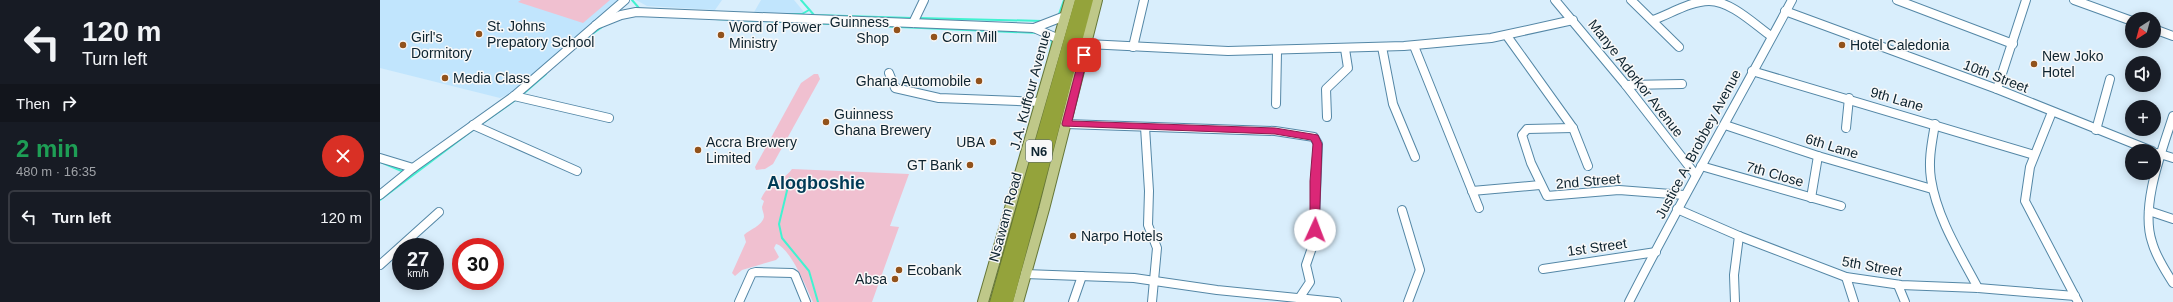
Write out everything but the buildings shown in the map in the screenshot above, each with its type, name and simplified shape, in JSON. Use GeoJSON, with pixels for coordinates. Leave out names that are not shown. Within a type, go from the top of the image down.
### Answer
{"type":"FeatureCollection","features":[{"type":"Feature","properties":{"kind":"highway","name":"Nsawam Road"},"geometry":{"type":"LineString","coordinates":[[997,302],[1080,0]]}},
{"type":"Feature","properties":{"kind":"highway","name":"Nsawam Road"},"geometry":{"type":"LineString","coordinates":[[1006,302],[1088,0]]}},
{"type":"Feature","properties":{"kind":"main road","name":"J.A. Kuffour Avenue"},"geometry":{"type":"LineString","coordinates":[[983,302],[1070,0]]}},
{"type":"Feature","properties":{"kind":"main road"},"geometry":{"type":"LineString","coordinates":[[1018,302],[1087,44],[1097,0]]}},
{"type":"Feature","properties":{"kind":"street"},"geometry":{"type":"LineString","coordinates":[[913,23],[924,0]]}},
{"type":"Feature","properties":{"kind":"street"},"geometry":{"type":"LineString","coordinates":[[1133,47],[1144,0]]}},
{"type":"Feature","properties":{"kind":"street","name":"Manye Adorkor Avenue"},"geometry":{"type":"LineString","coordinates":[[1555,0],[1626,85],[1695,174]]}},
{"type":"Feature","properties":{"kind":"street"},"geometry":{"type":"LineString","coordinates":[[1632,0],[1678,47]]}},
{"type":"Feature","properties":{"kind":"street","name":"Justice A. Brobbey Avenue"},"geometry":{"type":"LineString","coordinates":[[1629,302],[1695,174],[1725,125],[1752,71],[1792,0]]}},
{"type":"Feature","properties":{"kind":"street"},"geometry":{"type":"LineString","coordinates":[[1897,0],[2013,44]]}},
{"type":"Feature","properties":{"kind":"street"},"geometry":{"type":"LineString","coordinates":[[1997,90],[2026,0]]}},
{"type":"Feature","properties":{"kind":"street"},"geometry":{"type":"LineString","coordinates":[[2074,0],[2125,18]]}},
{"type":"Feature","properties":{"kind":"street"},"geometry":{"type":"LineString","coordinates":[[380,195],[413,168],[514,96],[624,1],[630,9],[636,12]]}},
{"type":"Feature","properties":{"kind":"street"},"geometry":{"type":"LineString","coordinates":[[1653,20],[1703,2],[1717,2],[1726,5],[1771,36]]}},
{"type":"Feature","properties":{"kind":"street","name":"10th Street"},"geometry":{"type":"LineString","coordinates":[[1785,11],[1997,90],[2134,144]]}},
{"type":"Feature","properties":{"kind":"street"},"geometry":{"type":"LineString","coordinates":[[596,25],[621,15],[636,12],[1034,28],[1059,39]]}},
{"type":"Feature","properties":{"kind":"street"},"geometry":{"type":"LineString","coordinates":[[1034,28],[1065,16]]}},
{"type":"Feature","properties":{"kind":"street"},"geometry":{"type":"LineString","coordinates":[[1087,44],[1277,52],[1382,48],[1507,36],[1573,20]]}},
{"type":"Feature","properties":{"kind":"street"},"geometry":{"type":"LineString","coordinates":[[2161,32],[2173,36]]}},
{"type":"Feature","properties":{"kind":"street"},"geometry":{"type":"LineString","coordinates":[[1507,36],[1573,128],[1588,166]]}},
{"type":"Feature","properties":{"kind":"street"},"geometry":{"type":"LineString","coordinates":[[1414,46],[1479,208]]}},
{"type":"Feature","properties":{"kind":"street"},"geometry":{"type":"LineString","coordinates":[[1382,48],[1385,75],[1397,120],[1415,157]]}},
{"type":"Feature","properties":{"kind":"street"},"geometry":{"type":"LineString","coordinates":[[1327,116],[1326,89],[1348,68],[1345,49]]}},
{"type":"Feature","properties":{"kind":"street"},"geometry":{"type":"LineString","coordinates":[[1276,104],[1277,52]]}},
{"type":"Feature","properties":{"kind":"street","name":"9th Lane"},"geometry":{"type":"LineString","coordinates":[[1752,71],[1849,98],[2034,155]]}},
{"type":"Feature","properties":{"kind":"street"},"geometry":{"type":"LineString","coordinates":[[889,73],[895,88],[939,98],[1041,102]]}},
{"type":"Feature","properties":{"kind":"street"},"geometry":{"type":"LineString","coordinates":[[2096,130],[2110,79]]}},
{"type":"Feature","properties":{"kind":"street"},"geometry":{"type":"LineString","coordinates":[[1626,85],[1682,84]]}},
{"type":"Feature","properties":{"kind":"street"},"geometry":{"type":"LineString","coordinates":[[514,96],[609,118]]}},
{"type":"Feature","properties":{"kind":"street"},"geometry":{"type":"LineString","coordinates":[[1846,128],[1849,98]]}},
{"type":"Feature","properties":{"kind":"street"},"geometry":{"type":"LineString","coordinates":[[2052,112],[2034,155],[2024,193],[2025,201],[2076,299]]}},
{"type":"Feature","properties":{"kind":"street"},"geometry":{"type":"LineString","coordinates":[[2159,144],[2173,116]]}},
{"type":"Feature","properties":{"kind":"street"},"geometry":{"type":"LineString","coordinates":[[1066,124],[1275,131],[1314,137],[1318,144],[1314,242],[1306,265],[1310,282],[1295,299]]}},
{"type":"Feature","properties":{"kind":"street"},"geometry":{"type":"LineString","coordinates":[[1935,124],[1930,163],[1932,189],[1953,239],[1978,288]]}},
{"type":"Feature","properties":{"kind":"street","name":"6th Lane"},"geometry":{"type":"LineString","coordinates":[[1725,125],[1818,156],[1932,189]]}},
{"type":"Feature","properties":{"kind":"street"},"geometry":{"type":"LineString","coordinates":[[473,126],[577,171]]}},
{"type":"Feature","properties":{"kind":"street"},"geometry":{"type":"LineString","coordinates":[[1145,127],[1149,191],[1148,224],[1157,248],[1152,302]]}},
{"type":"Feature","properties":{"kind":"street"},"geometry":{"type":"LineString","coordinates":[[1542,189],[1522,135],[1523,132],[1527,130],[1573,128]]}},
{"type":"Feature","properties":{"kind":"street","name":"10th Street"},"geometry":{"type":"LineString","coordinates":[[2161,154],[2173,158]]}},
{"type":"Feature","properties":{"kind":"street"},"geometry":{"type":"LineString","coordinates":[[1811,198],[1818,156]]}},
{"type":"Feature","properties":{"kind":"street"},"geometry":{"type":"LineString","coordinates":[[380,158],[413,168]]}},
{"type":"Feature","properties":{"kind":"street","name":"7th Close"},"geometry":{"type":"LineString","coordinates":[[1701,166],[1841,206]]}},
{"type":"Feature","properties":{"kind":"street"},"geometry":{"type":"LineString","coordinates":[[2152,180],[2149,210],[2150,238],[2173,283]]}},
{"type":"Feature","properties":{"kind":"street","name":"2nd Street"},"geometry":{"type":"LineString","coordinates":[[1472,191],[1542,189],[1550,197],[1619,190],[1684,195]]}},
{"type":"Feature","properties":{"kind":"street","name":"5th Street"},"geometry":{"type":"LineString","coordinates":[[1677,209],[1739,236],[1846,277],[1898,285],[1978,288],[2076,299]]}},
{"type":"Feature","properties":{"kind":"street"},"geometry":{"type":"LineString","coordinates":[[1402,210],[1413,251],[1420,270],[1408,302]]}},
{"type":"Feature","properties":{"kind":"street"},"geometry":{"type":"LineString","coordinates":[[2149,210],[2173,219]]}},
{"type":"Feature","properties":{"kind":"street"},"geometry":{"type":"LineString","coordinates":[[380,265],[439,212]]}},
{"type":"Feature","properties":{"kind":"street"},"geometry":{"type":"LineString","coordinates":[[1735,302],[1734,275],[1739,236]]}},
{"type":"Feature","properties":{"kind":"street","name":"1st Street"},"geometry":{"type":"LineString","coordinates":[[1543,269],[1656,252]]}},
{"type":"Feature","properties":{"kind":"street"},"geometry":{"type":"LineString","coordinates":[[739,302],[750,275],[756,272],[792,273],[795,275],[806,302]]}},
{"type":"Feature","properties":{"kind":"street"},"geometry":{"type":"LineString","coordinates":[[1025,274],[1154,281],[1295,299],[1337,302]]}},
{"type":"Feature","properties":{"kind":"street"},"geometry":{"type":"LineString","coordinates":[[1073,302],[1082,276]]}},
{"type":"Feature","properties":{"kind":"street"},"geometry":{"type":"LineString","coordinates":[[1846,277],[1854,302]]}},
{"type":"Feature","properties":{"kind":"street"},"geometry":{"type":"LineString","coordinates":[[1898,285],[1905,302]]}},
{"type":"Feature","properties":{"kind":"shaded area","name":"St. Johns Prepatory School"},"geometry":{"type":"Polygon","coordinates":[[[380,0],[618,0],[511,93],[500,98],[380,68],[380,0]]]}},
{"type":"Feature","properties":{"kind":"shaded area"},"geometry":{"type":"Polygon","coordinates":[[[521,0],[610,0],[583,23],[518,2],[521,0]]]}},
{"type":"Feature","properties":{"kind":"shaded area"},"geometry":{"type":"Polygon","coordinates":[[[636,0],[722,0],[715,10],[647,6],[636,0]]]}},
{"type":"Feature","properties":{"kind":"shaded area"},"geometry":{"type":"Polygon","coordinates":[[[761,0],[794,0],[804,12],[801,15],[753,14],[761,0]]]}},
{"type":"Feature","properties":{"kind":"shaded area"},"geometry":{"type":"Polygon","coordinates":[[[814,74],[818,74],[820,79],[773,164],[765,169],[756,170],[755,167],[801,83],[814,74]]]}},
{"type":"Feature","properties":{"kind":"shaded area"},"geometry":{"type":"Polygon","coordinates":[[[792,169],[909,174],[890,226],[899,227],[872,302],[813,302],[787,252],[776,244],[774,248],[779,257],[776,260],[742,270],[735,276],[732,273],[746,242],[744,235],[763,220],[764,216],[762,207],[764,201],[761,199],[764,193],[792,169]]]}},
{"type":"Feature","properties":{"kind":"waterway"},"geometry":{"type":"LineString","coordinates":[[632,0],[639,8]]}},
{"type":"Feature","properties":{"kind":"waterway"},"geometry":{"type":"LineString","coordinates":[[801,0],[814,15],[912,18]]}},
{"type":"Feature","properties":{"kind":"waterway"},"geometry":{"type":"LineString","coordinates":[[1059,14],[1064,0]]}},
{"type":"Feature","properties":{"kind":"waterway"},"geometry":{"type":"LineString","coordinates":[[787,14],[802,14],[809,10]]}},
{"type":"Feature","properties":{"kind":"waterway"},"geometry":{"type":"LineString","coordinates":[[919,18],[1042,21]]}},
{"type":"Feature","properties":{"kind":"waterway"},"geometry":{"type":"LineString","coordinates":[[715,19],[1038,33]]}},
{"type":"Feature","properties":{"kind":"waterway"},"geometry":{"type":"LineString","coordinates":[[588,37],[602,27]]}},
{"type":"Feature","properties":{"kind":"waterway"},"geometry":{"type":"LineString","coordinates":[[1049,57],[1052,42],[1050,38]]}},
{"type":"Feature","properties":{"kind":"waterway"},"geometry":{"type":"LineString","coordinates":[[522,95],[546,74]]}},
{"type":"Feature","properties":{"kind":"waterway"},"geometry":{"type":"LineString","coordinates":[[480,125],[517,99]]}},
{"type":"Feature","properties":{"kind":"waterway"},"geometry":{"type":"LineString","coordinates":[[380,200],[473,130]]}},
{"type":"Feature","properties":{"kind":"waterway"},"geometry":{"type":"LineString","coordinates":[[380,162],[404,172]]}},
{"type":"Feature","properties":{"kind":"waterway"},"geometry":{"type":"LineString","coordinates":[[790,178],[779,224],[782,238],[809,271],[818,302]]}},
{"type":"Feature","properties":{"kind":"place","name":"Guinness Shop"},"geometry":{"type":"Point","coordinates":[897,30]}},
{"type":"Feature","properties":{"kind":"place","name":"St. Johns Prepatory School"},"geometry":{"type":"Point","coordinates":[479,34]}},
{"type":"Feature","properties":{"kind":"place","name":"Word of Power Ministry"},"geometry":{"type":"Point","coordinates":[721,35]}},
{"type":"Feature","properties":{"kind":"place","name":"Corn Mill"},"geometry":{"type":"Point","coordinates":[934,37]}},
{"type":"Feature","properties":{"kind":"place","name":"Girl's Dormitory"},"geometry":{"type":"Point","coordinates":[403,45]}},
{"type":"Feature","properties":{"kind":"place","name":"Hotel Caledonia"},"geometry":{"type":"Point","coordinates":[1842,45]}},
{"type":"Feature","properties":{"kind":"place","name":"New Joko Hotel"},"geometry":{"type":"Point","coordinates":[2034,64]}},
{"type":"Feature","properties":{"kind":"place","name":"Media Class"},"geometry":{"type":"Point","coordinates":[445,78]}},
{"type":"Feature","properties":{"kind":"place","name":"Ghana Automobile"},"geometry":{"type":"Point","coordinates":[979,81]}},
{"type":"Feature","properties":{"kind":"place","name":"Guinness Ghana Brewery"},"geometry":{"type":"Point","coordinates":[826,122]}},
{"type":"Feature","properties":{"kind":"place","name":"UBA"},"geometry":{"type":"Point","coordinates":[993,142]}},
{"type":"Feature","properties":{"kind":"place","name":"Accra Brewery Limited"},"geometry":{"type":"Point","coordinates":[698,150]}},
{"type":"Feature","properties":{"kind":"place","name":"GT Bank"},"geometry":{"type":"Point","coordinates":[970,165]}},
{"type":"Feature","properties":{"kind":"place","name":"Narpo Hotels"},"geometry":{"type":"Point","coordinates":[1073,236]}},
{"type":"Feature","properties":{"kind":"place","name":"Ecobank"},"geometry":{"type":"Point","coordinates":[899,270]}},
{"type":"Feature","properties":{"kind":"place","name":"Absa"},"geometry":{"type":"Point","coordinates":[895,279]}},
{"type":"Feature","properties":{"kind":"district","name":"Alogboshie"},"geometry":{"type":"Point","coordinates":[816,183]}},
{"type":"Feature","properties":{"kind":"route"},"geometry":{"type":"LineString","coordinates":[[1084,55],[1066,124],[1275,131],[1310,135],[1314,137],[1318,144],[1315,181],[1315,230]]}}]}
